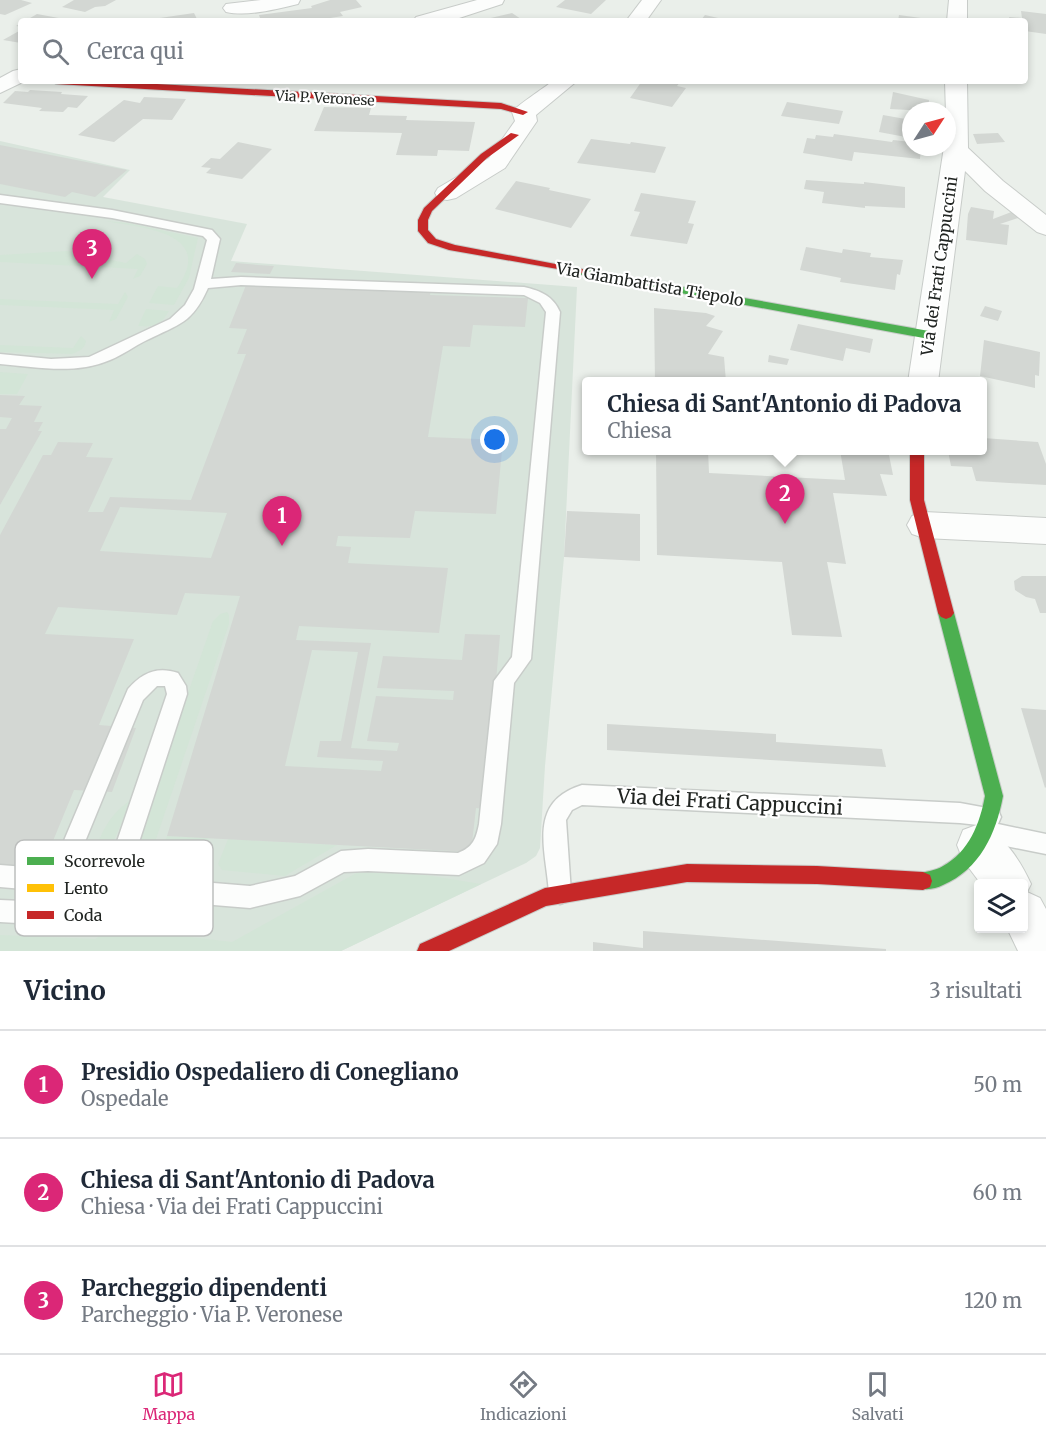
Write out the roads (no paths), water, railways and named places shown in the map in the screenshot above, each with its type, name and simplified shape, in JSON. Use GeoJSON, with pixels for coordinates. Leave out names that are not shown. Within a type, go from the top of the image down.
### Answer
{"type":"FeatureCollection","features":[{"type":"Feature","properties":{"kind":"street"},"geometry":{"type":"LineString","coordinates":[[233,8],[291,0]]}},
{"type":"Feature","properties":{"kind":"street"},"geometry":{"type":"LineString","coordinates":[[437,18],[495,0]]}},
{"type":"Feature","properties":{"kind":"street"},"geometry":{"type":"LineString","coordinates":[[638,18],[652,0]]}},
{"type":"Feature","properties":{"kind":"street"},"geometry":{"type":"LineString","coordinates":[[957,18],[958,0]]}},
{"type":"Feature","properties":{"kind":"street"},"geometry":{"type":"LineString","coordinates":[[0,87],[14,73]]}},
{"type":"Feature","properties":{"kind":"street","name":"Via P. Veronese"},"geometry":{"type":"LineString","coordinates":[[132,84],[501,106],[523,112]]}},
{"type":"Feature","properties":{"kind":"street"},"geometry":{"type":"LineString","coordinates":[[523,112],[532,108],[563,84]]}},
{"type":"Feature","properties":{"kind":"street","name":"Via dei Frati Cappuccini"},"geometry":{"type":"LineString","coordinates":[[956,84],[956,102]]}},
{"type":"Feature","properties":{"kind":"street","name":"Via Giambattista Tiepolo"},"geometry":{"type":"LineString","coordinates":[[523,112],[526,121],[514,135],[503,156],[496,163],[447,193],[428,210],[423,220],[423,231],[432,241],[453,248],[929,335]]}},
{"type":"Feature","properties":{"kind":"street"},"geometry":{"type":"LineString","coordinates":[[956,150],[994,186],[1046,227]]}},
{"type":"Feature","properties":{"kind":"street","name":"Via dei Frati Cappuccini"},"geometry":{"type":"LineString","coordinates":[[923,377],[955,156]]}},
{"type":"Feature","properties":{"kind":"street"},"geometry":{"type":"LineString","coordinates":[[427,951],[505,914],[560,893],[687,873],[817,875],[919,881],[946,875],[958,867],[986,831],[994,796],[917,500],[917,455]]}},
{"type":"Feature","properties":{"kind":"street"},"geometry":{"type":"LineString","coordinates":[[924,525],[1046,531]]}},
{"type":"Feature","properties":{"kind":"street"},"geometry":{"type":"LineString","coordinates":[[986,831],[1006,879]]}},
{"type":"Feature","properties":{"kind":"street"},"geometry":{"type":"LineString","coordinates":[[1028,923],[1043,951]]}},
{"type":"Feature","properties":{"kind":"lane"},"geometry":{"type":"LineString","coordinates":[[0,199],[112,214],[207,232],[214,239],[207,276],[184,315],[171,325],[143,336],[102,358],[73,363],[0,359]]}},
{"type":"Feature","properties":{"kind":"lane"},"geometry":{"type":"LineString","coordinates":[[202,284],[241,281],[524,291],[545,299],[553,312],[521,659],[504,681],[486,844],[476,856],[459,864],[368,860],[341,862],[300,885],[278,892],[250,897],[213,894]]}},
{"type":"Feature","properties":{"kind":"lane"},"geometry":{"type":"LineString","coordinates":[[75,840],[135,695],[149,680],[164,676],[171,679],[176,686],[177,694],[128,840]]}},
{"type":"Feature","properties":{"kind":"lane","name":"Via dei Frati Cappuccini"},"geometry":{"type":"LineString","coordinates":[[560,893],[555,819],[560,808],[570,798],[582,795],[960,813],[986,831],[1046,844]]}},
{"type":"Feature","properties":{"kind":"lane"},"geometry":{"type":"LineString","coordinates":[[0,876],[15,877]]}},
{"type":"Feature","properties":{"kind":"lane"},"geometry":{"type":"LineString","coordinates":[[0,911],[15,912]]}},
{"type":"Feature","properties":{"kind":"place","name":"Parcheggio dipendenti"},"geometry":{"type":"Point","coordinates":[92,279]}},
{"type":"Feature","properties":{"kind":"place","name":"Chiesa di Sant'Antonio di Padova"},"geometry":{"type":"Point","coordinates":[785,524]}},
{"type":"Feature","properties":{"kind":"place","name":"Presidio Ospedaliero di Conegliano"},"geometry":{"type":"Point","coordinates":[282,546]}}]}
